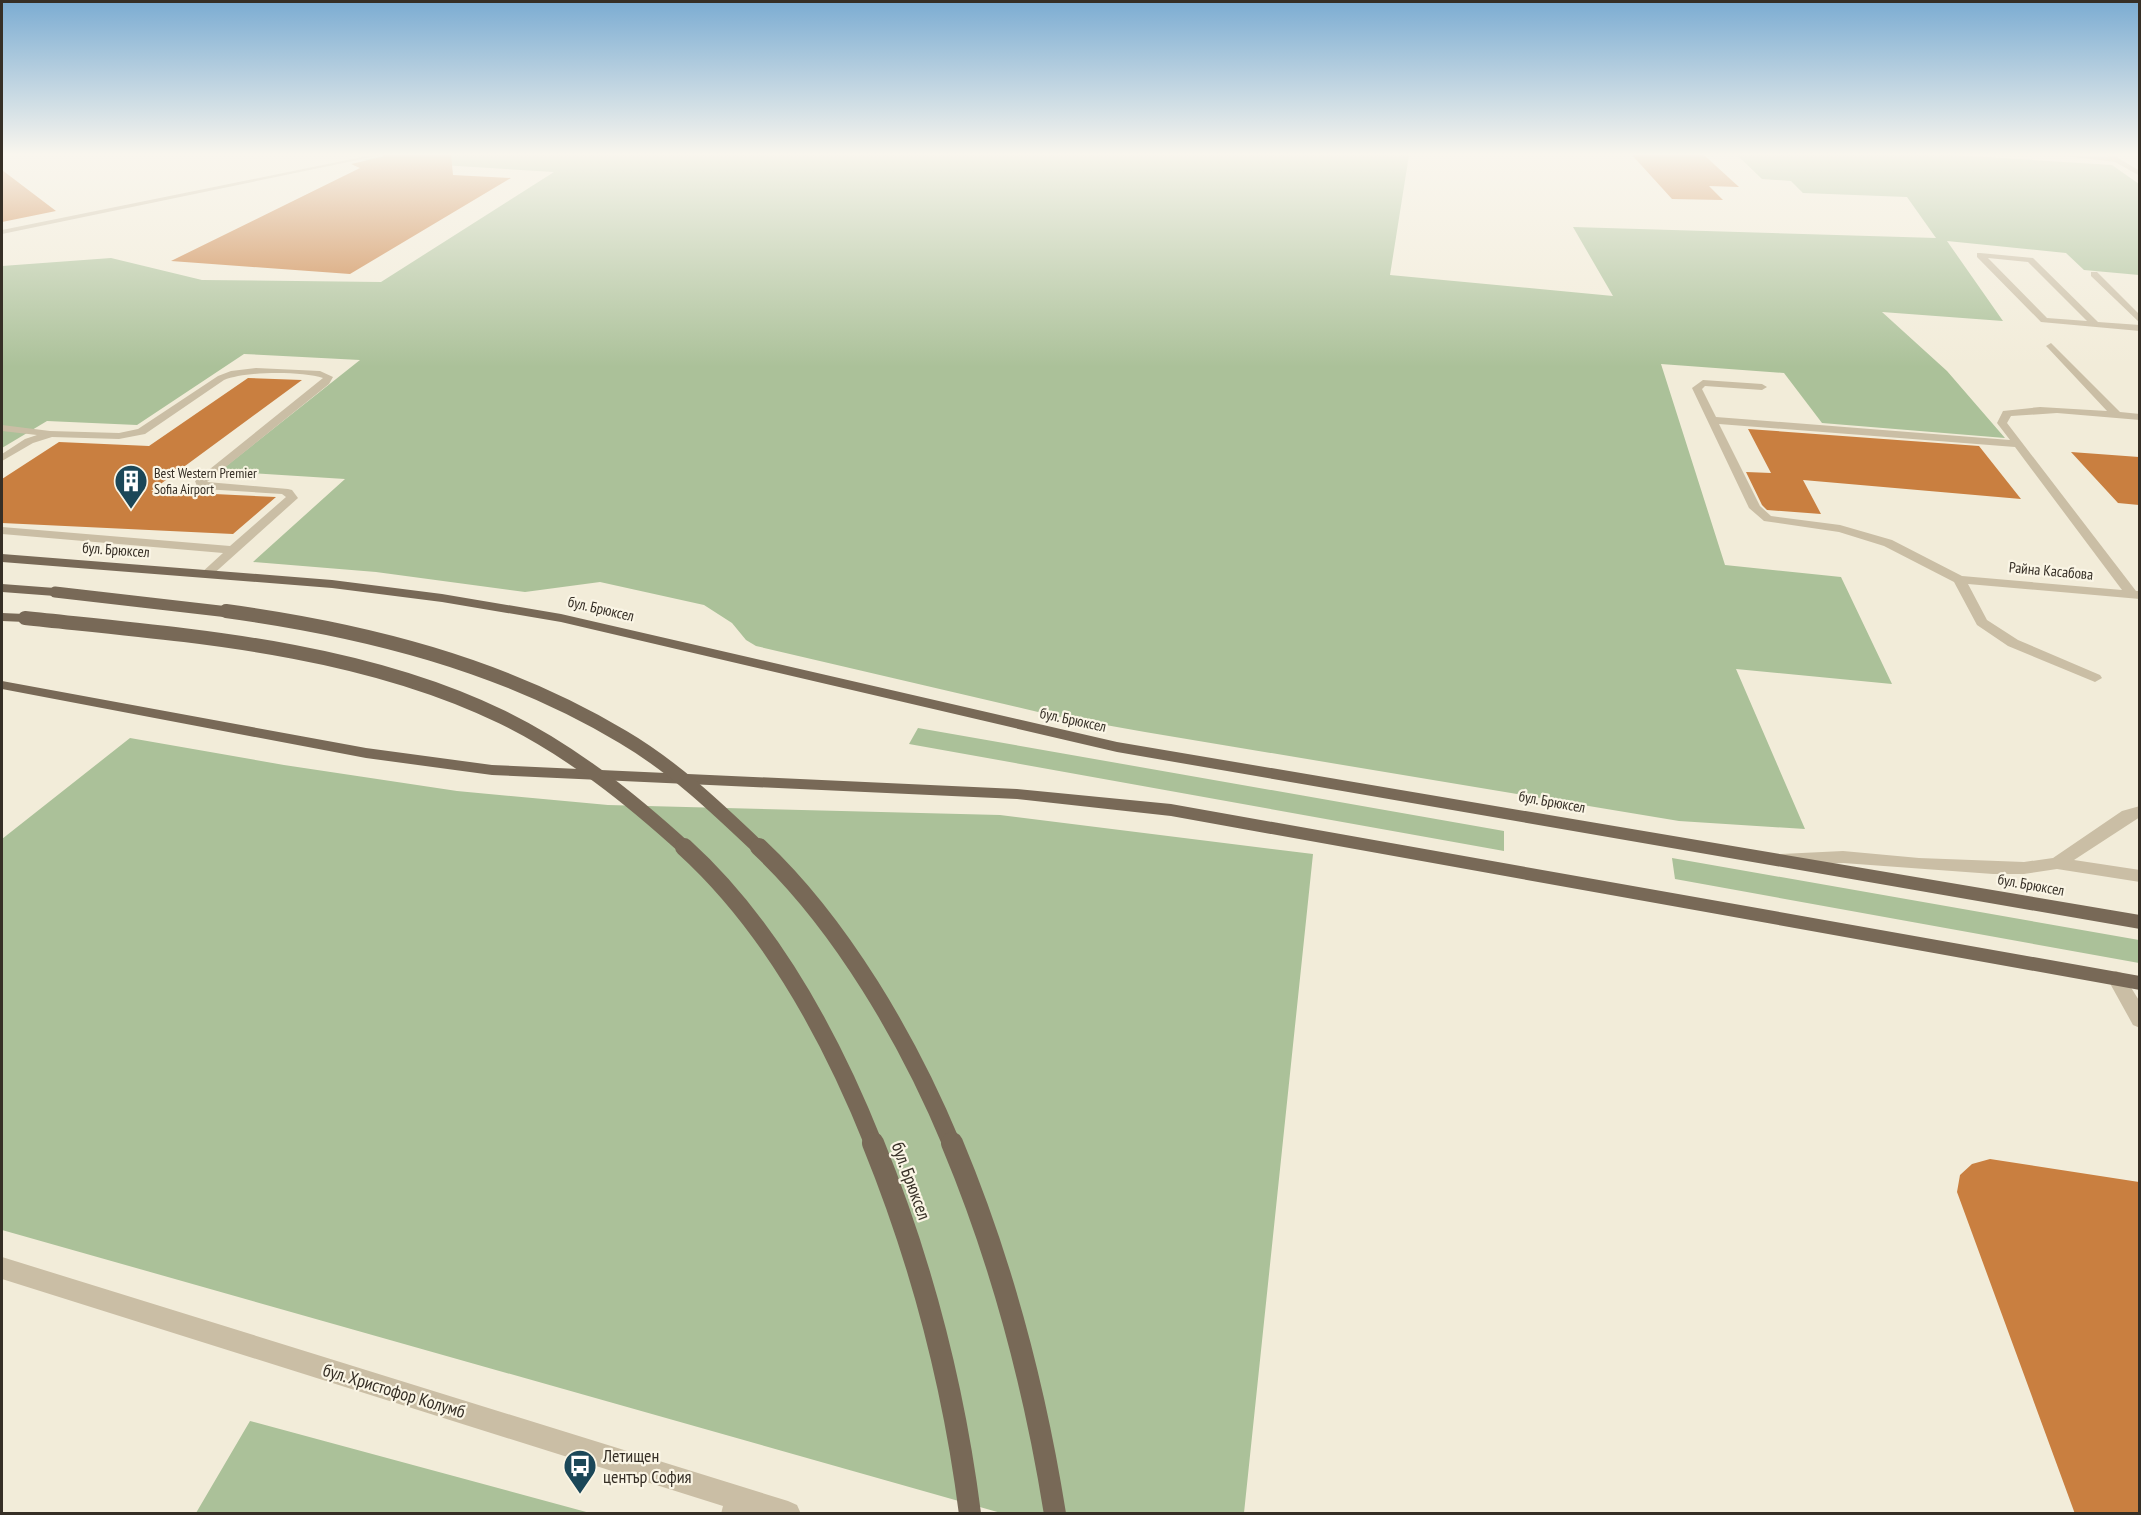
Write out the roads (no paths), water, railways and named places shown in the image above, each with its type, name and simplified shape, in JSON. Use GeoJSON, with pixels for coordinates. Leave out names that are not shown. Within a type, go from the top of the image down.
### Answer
{"type":"FeatureCollection","features":[{"type":"Feature","properties":{"kind":"main road","name":"бул. Брюксел"},"geometry":{"type":"LineString","coordinates":[[2,558],[354,587],[442,598],[561,618],[1117,747],[2139,922]]}},
{"type":"Feature","properties":{"kind":"main road"},"geometry":{"type":"LineString","coordinates":[[2,588],[55,591],[276,617],[446,656],[518,683],[586,715],[646,750],[730,816],[787,874],[840,941],[898,1032],[940,1115],[972,1192],[1025,1366],[1056,1514]]}},
{"type":"Feature","properties":{"kind":"main road","name":"бул. Брюксел"},"geometry":{"type":"LineString","coordinates":[[2,617],[245,645],[340,663],[477,706],[537,736],[604,780],[695,858],[734,898],[784,968],[836,1057],[873,1138],[902,1215],[924,1286],[949,1399],[970,1514]]}},
{"type":"Feature","properties":{"kind":"main road"},"geometry":{"type":"LineString","coordinates":[[2,685],[159,713],[330,748],[438,766],[1017,794],[1171,810],[2139,982]]}},
{"type":"Feature","properties":{"kind":"street"},"geometry":{"type":"LineString","coordinates":[[2,232],[32,226]]}},
{"type":"Feature","properties":{"kind":"street"},"geometry":{"type":"LineString","coordinates":[[2096,325],[2030,260],[1980,255],[2044,320],[2096,325],[2139,328]]}},
{"type":"Feature","properties":{"kind":"street"},"geometry":{"type":"LineString","coordinates":[[2094,274],[2139,320]]}},
{"type":"Feature","properties":{"kind":"street"},"geometry":{"type":"LineString","coordinates":[[2051,346],[2117,415]]}},
{"type":"Feature","properties":{"kind":"street"},"geometry":{"type":"LineString","coordinates":[[2,428],[51,434],[119,436],[141,432],[221,378],[233,373],[320,374],[328,377],[326,382],[201,481],[201,484],[210,487],[282,491],[291,494],[289,501],[206,574]]}},
{"type":"Feature","properties":{"kind":"street"},"geometry":{"type":"LineString","coordinates":[[1762,387],[1703,383],[1697,388],[1755,508],[1768,519],[1840,529],[1888,543],[1959,580],[1982,622],[2013,643],[2095,678]]}},
{"type":"Feature","properties":{"kind":"street"},"geometry":{"type":"LineString","coordinates":[[2136,595],[2002,423],[2007,413],[2051,409],[2139,417]]}},
{"type":"Feature","properties":{"kind":"street"},"geometry":{"type":"LineString","coordinates":[[1711,420],[2019,444]]}},
{"type":"Feature","properties":{"kind":"street"},"geometry":{"type":"LineString","coordinates":[[2,458],[35,438],[51,434]]}},
{"type":"Feature","properties":{"kind":"street"},"geometry":{"type":"LineString","coordinates":[[2,531],[233,550]]}},
{"type":"Feature","properties":{"kind":"street","name":"Райна Касабова"},"geometry":{"type":"LineString","coordinates":[[1959,580],[2136,595]]}},
{"type":"Feature","properties":{"kind":"street"},"geometry":{"type":"LineString","coordinates":[[2057,863],[2128,815],[2139,811]]}},
{"type":"Feature","properties":{"kind":"street"},"geometry":{"type":"LineString","coordinates":[[1776,860],[1843,857],[1992,868],[2025,868],[2057,863],[2139,876]]}},
{"type":"Feature","properties":{"kind":"street"},"geometry":{"type":"LineString","coordinates":[[2116,978],[2139,1020]]}},
{"type":"Feature","properties":{"kind":"street","name":"бул. Христофор Колумб"},"geometry":{"type":"LineString","coordinates":[[2,1268],[736,1506],[788,1514]]}},
{"type":"Feature","properties":{"kind":"place","name":"Best Western Premier Sofia Airport"},"geometry":{"type":"Point","coordinates":[131,510]}},
{"type":"Feature","properties":{"kind":"place","name":"Летищен център София"},"geometry":{"type":"Point","coordinates":[580,1495]}}]}
